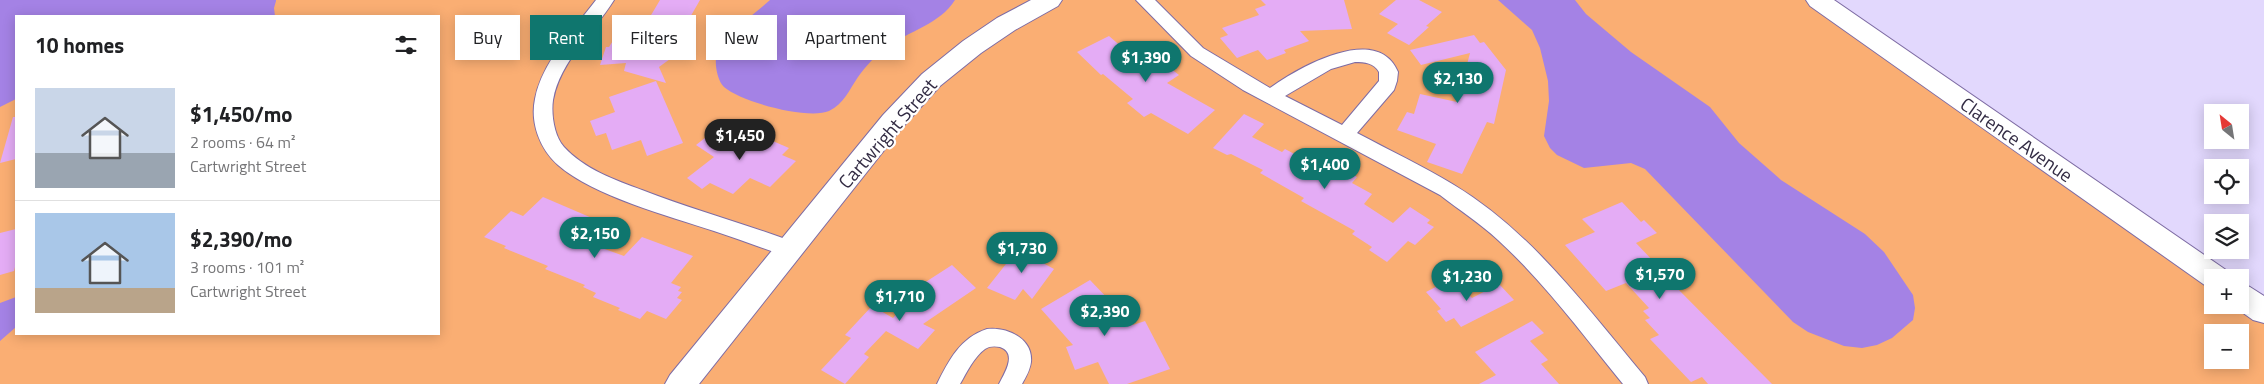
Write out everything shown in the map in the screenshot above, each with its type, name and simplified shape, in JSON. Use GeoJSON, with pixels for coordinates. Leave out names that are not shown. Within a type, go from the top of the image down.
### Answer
{"type":"FeatureCollection","features":[{"type":"Feature","properties":{"kind":"street"},"geometry":{"type":"LineString","coordinates":[[605,0],[561,62],[547,88],[544,114],[546,126],[555,149],[578,171],[598,181],[653,203],[789,249]]}},
{"type":"Feature","properties":{"kind":"street","name":"Cartwright Street"},"geometry":{"type":"LineString","coordinates":[[681,384],[892,122],[931,80],[1006,24],[1050,0]]}},
{"type":"Feature","properties":{"kind":"street"},"geometry":{"type":"LineString","coordinates":[[1145,0],[1197,52],[1272,96],[1447,190],[1505,234],[1568,302],[1637,384]]}},
{"type":"Feature","properties":{"kind":"street","name":"Clarence Avenue"},"geometry":{"type":"LineString","coordinates":[[1818,0],[2204,270]]}},
{"type":"Feature","properties":{"kind":"street"},"geometry":{"type":"LineString","coordinates":[[1272,96],[1312,70],[1348,56],[1363,54],[1379,60],[1388,68],[1390,76],[1387,85],[1345,134]]}},
{"type":"Feature","properties":{"kind":"street"},"geometry":{"type":"LineString","coordinates":[[2249,301],[2264,311]]}},
{"type":"Feature","properties":{"kind":"street"},"geometry":{"type":"LineString","coordinates":[[948,384],[972,348],[981,340],[995,337],[1006,339],[1016,347],[1020,356],[1019,368],[1010,384]]}},
{"type":"Feature","properties":{"kind":"shaded area"},"geometry":{"type":"Polygon","coordinates":[[[0,0],[1807,0],[2204,280],[2204,314],[2249,314],[2249,311],[2264,322],[2264,384],[0,384],[0,0]]]}},
{"type":"Feature","properties":{"kind":"shaded area"},"geometry":{"type":"Polygon","coordinates":[[[0,0],[276,0],[275,15],[15,15],[15,100],[0,107],[0,0]]]}},
{"type":"Feature","properties":{"kind":"shaded area"},"geometry":{"type":"Polygon","coordinates":[[[770,0],[955,0],[949,8],[933,21],[905,36],[905,15],[787,15],[787,60],[872,60],[839,105],[829,111],[819,113],[791,111],[759,104],[724,87],[717,74],[716,60],[777,60],[777,15],[753,15],[770,0]]]}},
{"type":"Feature","properties":{"kind":"shaded area"},"geometry":{"type":"Polygon","coordinates":[[[1498,0],[1575,0],[1586,14],[1631,52],[1710,107],[1739,143],[1781,180],[1865,234],[1884,252],[1913,295],[1915,308],[1913,320],[1892,338],[1877,345],[1862,348],[1844,346],[1808,332],[1793,322],[1645,169],[1631,163],[1584,168],[1557,155],[1550,148],[1544,136],[1549,101],[1548,81],[1540,48],[1532,30],[1498,0]]]}},
{"type":"Feature","properties":{"kind":"shaded area"},"geometry":{"type":"Polygon","coordinates":[[[15,297],[15,328],[0,341],[0,303],[15,297]]]}},
{"type":"Feature","properties":{"kind":"building"},"geometry":{"type":"Polygon","coordinates":[[[660,0],[700,0],[691,15],[651,15],[660,0]]]}},
{"type":"Feature","properties":{"kind":"building"},"geometry":{"type":"Polygon","coordinates":[[[1261,0],[1344,0],[1352,29],[1300,31],[1309,41],[1284,50],[1286,53],[1267,60],[1258,50],[1237,58],[1220,38],[1228,35],[1222,28],[1259,15],[1255,9],[1266,5],[1261,0]]]}},
{"type":"Feature","properties":{"kind":"building"},"geometry":{"type":"Polygon","coordinates":[[[1396,0],[1419,0],[1442,12],[1409,45],[1387,33],[1398,24],[1379,14],[1396,0]]]}},
{"type":"Feature","properties":{"kind":"building"},"geometry":{"type":"Polygon","coordinates":[[[1474,35],[1480,43],[1484,42],[1506,70],[1494,124],[1487,122],[1462,174],[1427,162],[1436,144],[1397,130],[1407,112],[1414,114],[1420,94],[1457,102],[1470,53],[1421,65],[1410,50],[1474,35]]]}},
{"type":"Feature","properties":{"kind":"building"},"geometry":{"type":"Polygon","coordinates":[[[1109,36],[1123,48],[1136,41],[1159,62],[1161,61],[1179,75],[1167,83],[1215,110],[1188,134],[1151,113],[1144,117],[1127,103],[1133,99],[1103,74],[1101,75],[1077,52],[1109,36]]]}},
{"type":"Feature","properties":{"kind":"building"},"geometry":{"type":"Polygon","coordinates":[[[612,42],[612,60],[669,60],[659,67],[666,83],[624,71],[626,63],[600,65],[606,47],[609,47],[612,42]]]}},
{"type":"Feature","properties":{"kind":"building"},"geometry":{"type":"Polygon","coordinates":[[[656,81],[683,143],[647,156],[641,140],[612,150],[606,133],[596,136],[590,121],[615,112],[609,97],[656,81]]]}},
{"type":"Feature","properties":{"kind":"building"},"geometry":{"type":"Polygon","coordinates":[[[1244,114],[1264,124],[1252,137],[1282,152],[1285,149],[1302,158],[1310,150],[1357,177],[1352,183],[1372,194],[1364,204],[1393,223],[1410,207],[1430,220],[1427,223],[1434,227],[1415,245],[1408,241],[1387,262],[1369,250],[1372,247],[1352,234],[1355,231],[1301,201],[1304,198],[1260,173],[1263,170],[1231,154],[1227,155],[1213,148],[1244,114]]]}},
{"type":"Feature","properties":{"kind":"building"},"geometry":{"type":"Polygon","coordinates":[[[13,117],[15,117],[15,159],[0,163],[13,117]]]}},
{"type":"Feature","properties":{"kind":"building"},"geometry":{"type":"Polygon","coordinates":[[[724,123],[760,146],[768,139],[789,148],[782,155],[796,161],[770,187],[750,178],[733,194],[710,183],[702,189],[687,178],[714,157],[696,145],[724,123]]]}},
{"type":"Feature","properties":{"kind":"building"},"geometry":{"type":"Polygon","coordinates":[[[543,197],[592,218],[574,238],[624,256],[642,237],[693,256],[671,283],[681,287],[678,291],[682,292],[677,298],[682,300],[666,319],[647,311],[640,319],[618,310],[620,308],[593,297],[596,293],[583,287],[585,285],[545,269],[548,266],[504,248],[506,246],[484,237],[511,211],[523,216],[543,197]]]}},
{"type":"Feature","properties":{"kind":"building"},"geometry":{"type":"Polygon","coordinates":[[[1622,202],[1641,222],[1644,220],[1657,233],[1636,243],[1670,281],[1772,384],[1708,384],[1702,377],[1691,382],[1650,339],[1659,335],[1645,320],[1650,318],[1643,311],[1649,308],[1626,283],[1606,291],[1565,245],[1595,232],[1582,219],[1622,202]]]}},
{"type":"Feature","properties":{"kind":"building"},"geometry":{"type":"Polygon","coordinates":[[[15,229],[14,271],[0,275],[0,233],[15,229]]]}},
{"type":"Feature","properties":{"kind":"building"},"geometry":{"type":"Polygon","coordinates":[[[1021,245],[1046,256],[1041,262],[1054,269],[1032,299],[1023,289],[1015,300],[987,288],[1021,245]]]}},
{"type":"Feature","properties":{"kind":"building"},"geometry":{"type":"Polygon","coordinates":[[[952,265],[976,288],[923,324],[935,330],[918,349],[886,331],[864,354],[869,357],[845,384],[821,370],[851,338],[845,335],[872,306],[893,318],[911,298],[907,294],[952,265]]]}},
{"type":"Feature","properties":{"kind":"building"},"geometry":{"type":"Polygon","coordinates":[[[1453,278],[1472,298],[1499,284],[1514,300],[1461,327],[1454,318],[1446,322],[1437,311],[1441,309],[1426,292],[1453,278]]]}},
{"type":"Feature","properties":{"kind":"building"},"geometry":{"type":"Polygon","coordinates":[[[1090,280],[1133,325],[1145,321],[1170,369],[1127,384],[1109,384],[1098,362],[1075,370],[1066,347],[1073,345],[1041,309],[1090,280]]]}},
{"type":"Feature","properties":{"kind":"building"},"geometry":{"type":"Polygon","coordinates":[[[1532,321],[1544,333],[1530,341],[1548,360],[1541,364],[1559,384],[1479,384],[1496,375],[1475,352],[1532,321]]]}}]}
